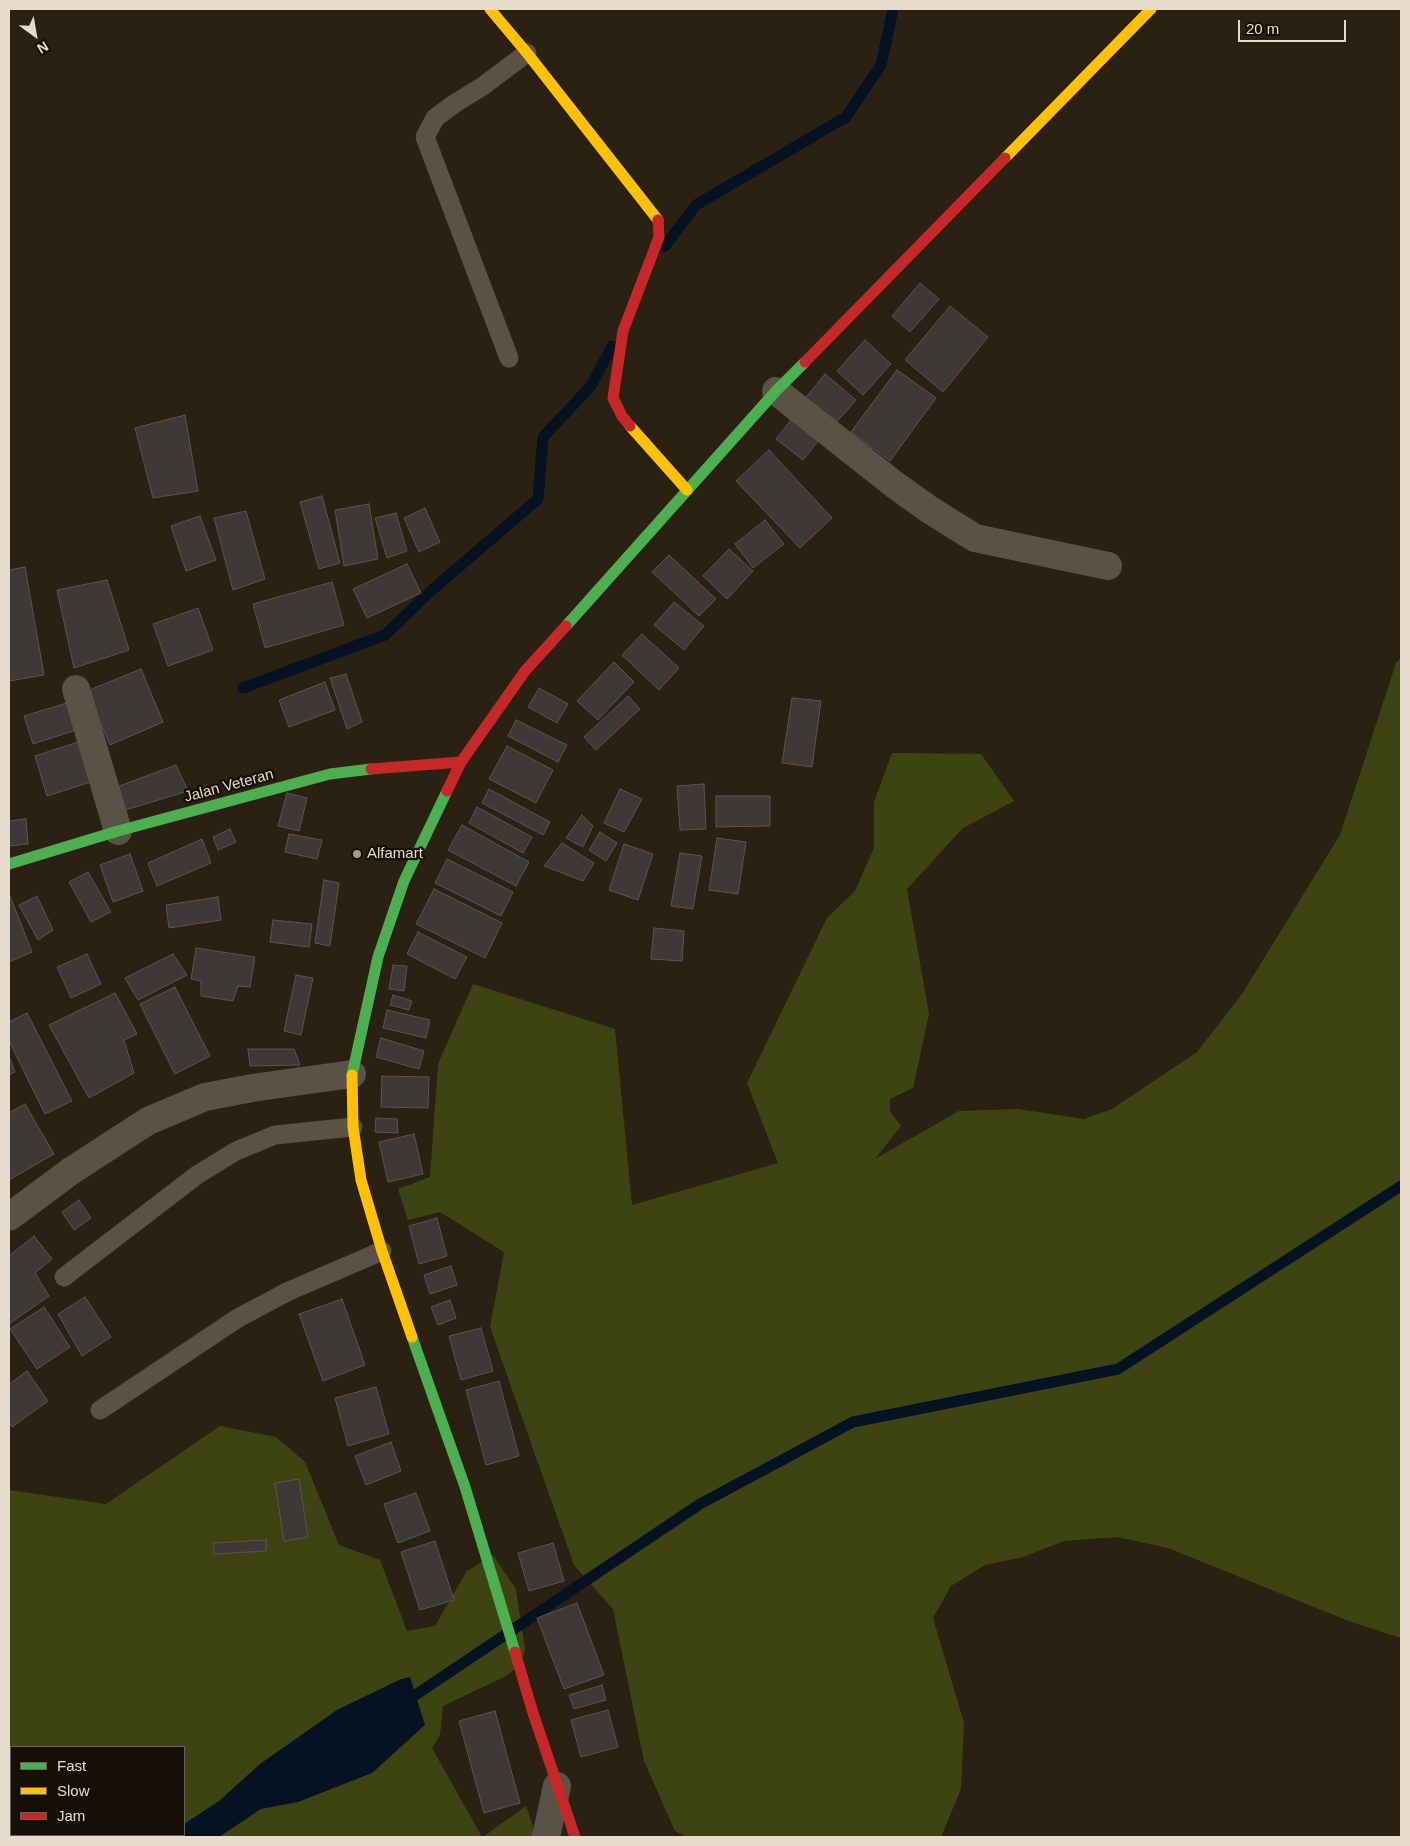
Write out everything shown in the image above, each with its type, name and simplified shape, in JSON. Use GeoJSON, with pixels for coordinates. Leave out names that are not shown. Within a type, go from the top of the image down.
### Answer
{"type":"FeatureCollection","features":[{"type":"Feature","properties":{"kind":"main road"},"geometry":{"type":"LineString","coordinates":[[490,9],[527,53],[659,221],[659,237],[623,331],[613,398],[622,416],[687,490]]}},
{"type":"Feature","properties":{"kind":"main road"},"geometry":{"type":"LineString","coordinates":[[575,1837],[533,1712],[465,1487],[382,1250],[361,1180],[353,1127],[352,1074],[378,957],[401,889],[461,762],[525,671],[776,391],[1151,9]]}},
{"type":"Feature","properties":{"kind":"main road","name":"Jalan Veteran"},"geometry":{"type":"LineString","coordinates":[[9,864],[118,831],[330,774],[461,762]]}},
{"type":"Feature","properties":{"kind":"street"},"geometry":{"type":"LineString","coordinates":[[776,391],[895,485],[930,510],[975,538],[1108,566]]}},
{"type":"Feature","properties":{"kind":"street"},"geometry":{"type":"LineString","coordinates":[[76,689],[118,831]]}},
{"type":"Feature","properties":{"kind":"street"},"geometry":{"type":"LineString","coordinates":[[9,1217],[72,1170],[148,1121],[205,1097],[252,1088],[352,1074]]}},
{"type":"Feature","properties":{"kind":"street"},"geometry":{"type":"LineString","coordinates":[[546,1837],[557,1786]]}},
{"type":"Feature","properties":{"kind":"lane"},"geometry":{"type":"LineString","coordinates":[[509,358],[425,137],[435,118],[527,53]]}},
{"type":"Feature","properties":{"kind":"lane"},"geometry":{"type":"LineString","coordinates":[[64,1277],[197,1175],[236,1151],[275,1135],[353,1127]]}},
{"type":"Feature","properties":{"kind":"lane"},"geometry":{"type":"LineString","coordinates":[[100,1410],[238,1318],[290,1291],[382,1250]]}},
{"type":"Feature","properties":{"kind":"green space"},"geometry":{"type":"Polygon","coordinates":[[[1401,658],[1401,1638],[1346,1620],[1168,1548],[1117,1537],[1064,1541],[1023,1557],[985,1565],[951,1586],[933,1618],[964,1723],[961,1789],[941,1837],[687,1837],[675,1831],[644,1761],[613,1609],[574,1565],[490,1327],[504,1252],[440,1212],[408,1220],[398,1189],[430,1177],[438,1064],[473,984],[615,1029],[632,1205],[778,1163],[747,1083],[827,918],[855,891],[874,848],[874,802],[892,753],[981,754],[1014,801],[963,828],[907,889],[929,1014],[913,1088],[890,1099],[890,1111],[901,1126],[875,1159],[959,1111],[1018,1109],[1084,1119],[1112,1109],[1197,1052],[1242,994],[1340,835],[1396,663],[1401,658]]]}},
{"type":"Feature","properties":{"kind":"green space"},"geometry":{"type":"Polygon","coordinates":[[[220,1426],[276,1437],[305,1462],[339,1545],[380,1560],[407,1631],[435,1626],[467,1571],[493,1555],[516,1589],[525,1649],[521,1664],[506,1676],[443,1706],[440,1735],[432,1748],[482,1837],[9,1837],[9,1490],[106,1504],[220,1426]]]}},
{"type":"Feature","properties":{"kind":"green space"},"geometry":{"type":"Polygon","coordinates":[[[526,1806],[537,1837],[483,1837],[526,1806]]]}},
{"type":"Feature","properties":{"kind":"water"},"geometry":{"type":"Polygon","coordinates":[[[410,1677],[425,1725],[372,1773],[298,1802],[261,1809],[219,1837],[164,1837],[185,1836],[185,1823],[219,1801],[260,1764],[337,1710],[401,1679],[410,1677]]]}},
{"type":"Feature","properties":{"kind":"building"},"geometry":{"type":"Polygon","coordinates":[[[920,283],[939,299],[910,332],[892,316],[920,283]]]}},
{"type":"Feature","properties":{"kind":"building"},"geometry":{"type":"Polygon","coordinates":[[[950,306],[988,337],[943,392],[905,360],[950,306]]]}},
{"type":"Feature","properties":{"kind":"building"},"geometry":{"type":"Polygon","coordinates":[[[865,340],[891,364],[863,395],[837,371],[865,340]]]}},
{"type":"Feature","properties":{"kind":"building"},"geometry":{"type":"Polygon","coordinates":[[[897,370],[936,398],[890,461],[851,432],[897,370]]]}},
{"type":"Feature","properties":{"kind":"building"},"geometry":{"type":"Polygon","coordinates":[[[825,374],[856,400],[833,426],[803,401],[825,374]]]}},
{"type":"Feature","properties":{"kind":"building"},"geometry":{"type":"Polygon","coordinates":[[[185,415],[198,491],[153,498],[135,428],[185,415]]]}},
{"type":"Feature","properties":{"kind":"building"},"geometry":{"type":"Polygon","coordinates":[[[795,415],[822,436],[803,460],[776,439],[795,415]]]}},
{"type":"Feature","properties":{"kind":"building"},"geometry":{"type":"Polygon","coordinates":[[[769,450],[832,518],[800,548],[736,481],[769,450]]]}},
{"type":"Feature","properties":{"kind":"building"},"geometry":{"type":"Polygon","coordinates":[[[322,496],[340,563],[319,569],[300,502],[322,496]]]}},
{"type":"Feature","properties":{"kind":"building"},"geometry":{"type":"Polygon","coordinates":[[[369,504],[378,559],[344,566],[335,510],[369,504]]]}},
{"type":"Feature","properties":{"kind":"building"},"geometry":{"type":"Polygon","coordinates":[[[425,508],[440,542],[419,552],[404,518],[425,508]]]}},
{"type":"Feature","properties":{"kind":"building"},"geometry":{"type":"Polygon","coordinates":[[[246,511],[265,579],[233,590],[214,518],[246,511]]]}},
{"type":"Feature","properties":{"kind":"building"},"geometry":{"type":"Polygon","coordinates":[[[396,513],[407,551],[387,558],[375,518],[396,513]]]}},
{"type":"Feature","properties":{"kind":"building"},"geometry":{"type":"Polygon","coordinates":[[[200,516],[216,560],[186,571],[171,526],[200,516]]]}},
{"type":"Feature","properties":{"kind":"building"},"geometry":{"type":"Polygon","coordinates":[[[765,520],[784,544],[753,568],[735,544],[765,520]]]}},
{"type":"Feature","properties":{"kind":"building"},"geometry":{"type":"Polygon","coordinates":[[[729,549],[753,571],[727,599],[703,576],[729,549]]]}},
{"type":"Feature","properties":{"kind":"building"},"geometry":{"type":"Polygon","coordinates":[[[669,555],[716,599],[699,616],[652,572],[669,555]]]}},
{"type":"Feature","properties":{"kind":"building"},"geometry":{"type":"Polygon","coordinates":[[[407,564],[421,593],[367,618],[353,589],[407,564]]]}},
{"type":"Feature","properties":{"kind":"building"},"geometry":{"type":"Polygon","coordinates":[[[25,567],[44,675],[9,681],[9,570],[25,567]]]}},
{"type":"Feature","properties":{"kind":"building"},"geometry":{"type":"Polygon","coordinates":[[[107,580],[129,650],[74,668],[57,590],[107,580]]]}},
{"type":"Feature","properties":{"kind":"building"},"geometry":{"type":"Polygon","coordinates":[[[332,582],[344,625],[265,648],[253,604],[332,582]]]}},
{"type":"Feature","properties":{"kind":"building"},"geometry":{"type":"Polygon","coordinates":[[[674,602],[704,626],[684,650],[654,625],[674,602]]]}},
{"type":"Feature","properties":{"kind":"building"},"geometry":{"type":"Polygon","coordinates":[[[198,608],[213,650],[168,666],[153,624],[198,608]]]}},
{"type":"Feature","properties":{"kind":"building"},"geometry":{"type":"Polygon","coordinates":[[[642,634],[679,668],[659,690],[622,655],[642,634]]]}},
{"type":"Feature","properties":{"kind":"building"},"geometry":{"type":"Polygon","coordinates":[[[614,662],[634,682],[598,720],[577,701],[614,662]]]}},
{"type":"Feature","properties":{"kind":"building"},"geometry":{"type":"Polygon","coordinates":[[[141,669],[163,722],[110,745],[87,691],[141,669]]]}},
{"type":"Feature","properties":{"kind":"building"},"geometry":{"type":"Polygon","coordinates":[[[346,674],[362,722],[347,729],[330,678],[346,674]]]}},
{"type":"Feature","properties":{"kind":"building"},"geometry":{"type":"Polygon","coordinates":[[[325,682],[335,710],[289,727],[279,700],[325,682]]]}},
{"type":"Feature","properties":{"kind":"building"},"geometry":{"type":"Polygon","coordinates":[[[539,688],[568,704],[557,723],[528,707],[539,688]]]}},
{"type":"Feature","properties":{"kind":"building"},"geometry":{"type":"Polygon","coordinates":[[[628,696],[640,709],[596,750],[584,737],[628,696]]]}},
{"type":"Feature","properties":{"kind":"building"},"geometry":{"type":"Polygon","coordinates":[[[792,698],[821,701],[812,767],[782,763],[792,698]]]}},
{"type":"Feature","properties":{"kind":"building"},"geometry":{"type":"Polygon","coordinates":[[[70,702],[79,729],[33,744],[24,716],[70,702]]]}},
{"type":"Feature","properties":{"kind":"building"},"geometry":{"type":"Polygon","coordinates":[[[516,720],[567,745],[558,762],[508,736],[516,720]]]}},
{"type":"Feature","properties":{"kind":"building"},"geometry":{"type":"Polygon","coordinates":[[[84,740],[97,780],[47,796],[35,756],[84,740]]]}},
{"type":"Feature","properties":{"kind":"building"},"geometry":{"type":"Polygon","coordinates":[[[507,746],[553,770],[536,803],[489,779],[507,746]]]}},
{"type":"Feature","properties":{"kind":"building"},"geometry":{"type":"Polygon","coordinates":[[[176,765],[188,791],[122,811],[114,788],[176,765]]]}},
{"type":"Feature","properties":{"kind":"building"},"geometry":{"type":"Polygon","coordinates":[[[704,784],[706,829],[680,830],[677,786],[704,784]]]}},
{"type":"Feature","properties":{"kind":"building"},"geometry":{"type":"Polygon","coordinates":[[[489,789],[550,822],[543,835],[482,803],[489,789]]]}},
{"type":"Feature","properties":{"kind":"building"},"geometry":{"type":"Polygon","coordinates":[[[620,789],[642,799],[624,832],[604,823],[620,789]]]}},
{"type":"Feature","properties":{"kind":"building"},"geometry":{"type":"Polygon","coordinates":[[[287,793],[307,798],[299,831],[278,826],[287,793]]]}},
{"type":"Feature","properties":{"kind":"building"},"geometry":{"type":"Polygon","coordinates":[[[716,796],[770,796],[770,826],[716,827],[716,796]]]}},
{"type":"Feature","properties":{"kind":"building"},"geometry":{"type":"Polygon","coordinates":[[[477,807],[532,837],[523,853],[469,823],[477,807]]]}},
{"type":"Feature","properties":{"kind":"building"},"geometry":{"type":"Polygon","coordinates":[[[582,815],[593,826],[583,847],[566,838],[582,815]]]}},
{"type":"Feature","properties":{"kind":"building"},"geometry":{"type":"Polygon","coordinates":[[[26,819],[28,844],[9,846],[9,821],[26,819]]]}},
{"type":"Feature","properties":{"kind":"building"},"geometry":{"type":"Polygon","coordinates":[[[462,825],[529,862],[516,886],[448,850],[462,825]]]}},
{"type":"Feature","properties":{"kind":"building"},"geometry":{"type":"Polygon","coordinates":[[[230,829],[236,842],[218,850],[213,837],[230,829]]]}},
{"type":"Feature","properties":{"kind":"building"},"geometry":{"type":"Polygon","coordinates":[[[600,832],[617,843],[606,861],[589,850],[600,832]]]}},
{"type":"Feature","properties":{"kind":"building"},"geometry":{"type":"Polygon","coordinates":[[[289,834],[322,840],[317,859],[285,852],[289,834]]]}},
{"type":"Feature","properties":{"kind":"building"},"geometry":{"type":"Polygon","coordinates":[[[717,838],[746,842],[738,894],[709,890],[717,838]]]}},
{"type":"Feature","properties":{"kind":"building"},"geometry":{"type":"Polygon","coordinates":[[[202,839],[211,863],[157,886],[148,863],[202,839]]]}},
{"type":"Feature","properties":{"kind":"building"},"geometry":{"type":"Polygon","coordinates":[[[562,843],[594,863],[583,881],[544,866],[562,843]]]}},
{"type":"Feature","properties":{"kind":"building"},"geometry":{"type":"Polygon","coordinates":[[[624,844],[653,854],[638,900],[609,890],[624,844]]]}},
{"type":"Feature","properties":{"kind":"building"},"geometry":{"type":"Polygon","coordinates":[[[680,853],[702,856],[693,909],[671,906],[680,853]]]}},
{"type":"Feature","properties":{"kind":"building"},"geometry":{"type":"Polygon","coordinates":[[[130,854],[143,891],[113,902],[100,865],[130,854]]]}},
{"type":"Feature","properties":{"kind":"building"},"geometry":{"type":"Polygon","coordinates":[[[447,859],[513,892],[501,916],[435,883],[447,859]]]}},
{"type":"Feature","properties":{"kind":"building"},"geometry":{"type":"Polygon","coordinates":[[[88,872],[111,912],[91,922],[69,882],[88,872]]]}},
{"type":"Feature","properties":{"kind":"building"},"geometry":{"type":"Polygon","coordinates":[[[324,880],[339,883],[330,946],[315,943],[324,880]]]}},
{"type":"Feature","properties":{"kind":"building"},"geometry":{"type":"Polygon","coordinates":[[[434,889],[502,923],[485,958],[416,924],[434,889]]]}},
{"type":"Feature","properties":{"kind":"building"},"geometry":{"type":"Polygon","coordinates":[[[37,896],[53,930],[38,940],[19,905],[37,896]]]}},
{"type":"Feature","properties":{"kind":"building"},"geometry":{"type":"Polygon","coordinates":[[[9,897],[32,952],[9,962],[9,897]]]}},
{"type":"Feature","properties":{"kind":"building"},"geometry":{"type":"Polygon","coordinates":[[[218,897],[221,920],[169,928],[166,905],[218,897]]]}},
{"type":"Feature","properties":{"kind":"building"},"geometry":{"type":"Polygon","coordinates":[[[273,920],[312,924],[309,947],[270,942],[273,920]]]}},
{"type":"Feature","properties":{"kind":"building"},"geometry":{"type":"Polygon","coordinates":[[[654,928],[684,931],[682,961],[651,959],[654,928]]]}},
{"type":"Feature","properties":{"kind":"building"},"geometry":{"type":"Polygon","coordinates":[[[418,932],[467,957],[455,979],[407,954],[418,932]]]}},
{"type":"Feature","properties":{"kind":"building"},"geometry":{"type":"Polygon","coordinates":[[[196,948],[255,957],[250,987],[238,986],[233,1001],[201,996],[201,981],[191,979],[196,948]]]}},
{"type":"Feature","properties":{"kind":"building"},"geometry":{"type":"Polygon","coordinates":[[[87,954],[101,984],[71,998],[57,967],[87,954]]]}},
{"type":"Feature","properties":{"kind":"building"},"geometry":{"type":"Polygon","coordinates":[[[173,954],[187,975],[138,1000],[125,978],[173,954]]]}},
{"type":"Feature","properties":{"kind":"building"},"geometry":{"type":"Polygon","coordinates":[[[393,965],[407,966],[404,991],[389,989],[393,965]]]}},
{"type":"Feature","properties":{"kind":"building"},"geometry":{"type":"Polygon","coordinates":[[[296,975],[313,978],[301,1035],[284,1031],[296,975]]]}},
{"type":"Feature","properties":{"kind":"building"},"geometry":{"type":"Polygon","coordinates":[[[175,987],[210,1056],[175,1074],[140,1004],[175,987]]]}},
{"type":"Feature","properties":{"kind":"building"},"geometry":{"type":"Polygon","coordinates":[[[115,993],[137,1034],[124,1040],[134,1073],[89,1098],[49,1025],[115,993]]]}},
{"type":"Feature","properties":{"kind":"building"},"geometry":{"type":"Polygon","coordinates":[[[393,995],[412,1001],[409,1010],[390,1005],[393,995]]]}},
{"type":"Feature","properties":{"kind":"building"},"geometry":{"type":"Polygon","coordinates":[[[387,1010],[430,1020],[426,1038],[383,1028],[387,1010]]]}},
{"type":"Feature","properties":{"kind":"building"},"geometry":{"type":"Polygon","coordinates":[[[27,1013],[72,1101],[45,1114],[9,1041],[9,1022],[27,1013]]]}},
{"type":"Feature","properties":{"kind":"building"},"geometry":{"type":"Polygon","coordinates":[[[381,1038],[424,1051],[419,1069],[376,1057],[381,1038]]]}},
{"type":"Feature","properties":{"kind":"building"},"geometry":{"type":"Polygon","coordinates":[[[248,1049],[294,1049],[300,1065],[250,1066],[248,1049]]]}},
{"type":"Feature","properties":{"kind":"building"},"geometry":{"type":"Polygon","coordinates":[[[9,1056],[15,1072],[9,1075],[9,1056]]]}},
{"type":"Feature","properties":{"kind":"building"},"geometry":{"type":"Polygon","coordinates":[[[382,1076],[429,1077],[428,1108],[381,1107],[382,1076]]]}},
{"type":"Feature","properties":{"kind":"building"},"geometry":{"type":"Polygon","coordinates":[[[25,1104],[54,1154],[9,1180],[9,1113],[25,1104]]]}},
{"type":"Feature","properties":{"kind":"building"},"geometry":{"type":"Polygon","coordinates":[[[376,1118],[397,1119],[398,1133],[375,1132],[376,1118]]]}},
{"type":"Feature","properties":{"kind":"building"},"geometry":{"type":"Polygon","coordinates":[[[414,1134],[423,1174],[388,1182],[379,1142],[414,1134]]]}},
{"type":"Feature","properties":{"kind":"building"},"geometry":{"type":"Polygon","coordinates":[[[79,1200],[91,1218],[74,1230],[62,1212],[79,1200]]]}},
{"type":"Feature","properties":{"kind":"building"},"geometry":{"type":"Polygon","coordinates":[[[437,1218],[447,1256],[419,1264],[409,1226],[437,1218]]]}},
{"type":"Feature","properties":{"kind":"building"},"geometry":{"type":"Polygon","coordinates":[[[34,1236],[52,1259],[35,1273],[49,1296],[9,1324],[9,1256],[34,1236]]]}},
{"type":"Feature","properties":{"kind":"building"},"geometry":{"type":"Polygon","coordinates":[[[451,1266],[457,1285],[430,1294],[424,1275],[451,1266]]]}},
{"type":"Feature","properties":{"kind":"building"},"geometry":{"type":"Polygon","coordinates":[[[85,1297],[111,1337],[82,1356],[58,1314],[85,1297]]]}},
{"type":"Feature","properties":{"kind":"building"},"geometry":{"type":"Polygon","coordinates":[[[342,1299],[365,1365],[323,1381],[299,1314],[342,1299]]]}},
{"type":"Feature","properties":{"kind":"building"},"geometry":{"type":"Polygon","coordinates":[[[450,1300],[456,1318],[438,1325],[431,1307],[450,1300]]]}},
{"type":"Feature","properties":{"kind":"building"},"geometry":{"type":"Polygon","coordinates":[[[44,1307],[70,1347],[37,1369],[10,1329],[44,1307]]]}},
{"type":"Feature","properties":{"kind":"building"},"geometry":{"type":"Polygon","coordinates":[[[481,1328],[493,1371],[461,1380],[449,1336],[481,1328]]]}},
{"type":"Feature","properties":{"kind":"building"},"geometry":{"type":"Polygon","coordinates":[[[27,1371],[48,1401],[12,1427],[9,1422],[9,1384],[27,1371]]]}},
{"type":"Feature","properties":{"kind":"building"},"geometry":{"type":"Polygon","coordinates":[[[499,1381],[519,1456],[486,1465],[466,1390],[499,1381]]]}},
{"type":"Feature","properties":{"kind":"building"},"geometry":{"type":"Polygon","coordinates":[[[376,1387],[389,1434],[348,1446],[335,1398],[376,1387]]]}},
{"type":"Feature","properties":{"kind":"building"},"geometry":{"type":"Polygon","coordinates":[[[391,1442],[401,1471],[366,1485],[355,1456],[391,1442]]]}},
{"type":"Feature","properties":{"kind":"building"},"geometry":{"type":"Polygon","coordinates":[[[299,1479],[308,1537],[284,1541],[275,1483],[299,1479]]]}},
{"type":"Feature","properties":{"kind":"building"},"geometry":{"type":"Polygon","coordinates":[[[416,1493],[430,1531],[398,1543],[384,1504],[416,1493]]]}},
{"type":"Feature","properties":{"kind":"building"},"geometry":{"type":"Polygon","coordinates":[[[266,1540],[266,1551],[214,1554],[213,1543],[266,1540]]]}},
{"type":"Feature","properties":{"kind":"building"},"geometry":{"type":"Polygon","coordinates":[[[435,1541],[454,1600],[420,1610],[401,1552],[435,1541]]]}},
{"type":"Feature","properties":{"kind":"building"},"geometry":{"type":"Polygon","coordinates":[[[553,1543],[564,1581],[529,1591],[518,1553],[553,1543]]]}},
{"type":"Feature","properties":{"kind":"building"},"geometry":{"type":"Polygon","coordinates":[[[577,1603],[604,1675],[564,1689],[537,1618],[577,1603]]]}},
{"type":"Feature","properties":{"kind":"building"},"geometry":{"type":"Polygon","coordinates":[[[602,1685],[606,1700],[574,1709],[569,1695],[602,1685]]]}},
{"type":"Feature","properties":{"kind":"building"},"geometry":{"type":"Polygon","coordinates":[[[608,1710],[618,1747],[581,1757],[571,1720],[608,1710]]]}},
{"type":"Feature","properties":{"kind":"building"},"geometry":{"type":"Polygon","coordinates":[[[495,1711],[520,1803],[484,1813],[459,1721],[495,1711]]]}},
{"type":"Feature","properties":{"kind":"waterway"},"geometry":{"type":"LineString","coordinates":[[665,246],[696,205],[846,117],[881,65],[893,9]]}},
{"type":"Feature","properties":{"kind":"waterway"},"geometry":{"type":"LineString","coordinates":[[243,688],[385,635],[432,590],[538,499],[543,437],[591,386],[612,346]]}},
{"type":"Feature","properties":{"kind":"waterway"},"geometry":{"type":"LineString","coordinates":[[405,1702],[700,1504],[853,1422],[1118,1369],[1401,1186]]}},
{"type":"Feature","properties":{"kind":"traffic: fast"},"geometry":{"type":"LineString","coordinates":[[566,626],[776,391],[805,362]]}},
{"type":"Feature","properties":{"kind":"traffic: fast"},"geometry":{"type":"LineString","coordinates":[[9,864],[118,831],[330,774],[371,769]]}},
{"type":"Feature","properties":{"kind":"traffic: fast"},"geometry":{"type":"LineString","coordinates":[[352,1075],[378,957],[404,881],[447,791]]}},
{"type":"Feature","properties":{"kind":"traffic: fast"},"geometry":{"type":"LineString","coordinates":[[412,1337],[465,1487],[515,1652]]}},
{"type":"Feature","properties":{"kind":"traffic: slow"},"geometry":{"type":"LineString","coordinates":[[490,9],[527,53],[658,220]]}},
{"type":"Feature","properties":{"kind":"traffic: slow"},"geometry":{"type":"LineString","coordinates":[[1005,158],[1151,9]]}},
{"type":"Feature","properties":{"kind":"traffic: slow"},"geometry":{"type":"LineString","coordinates":[[630,426],[687,490]]}},
{"type":"Feature","properties":{"kind":"traffic: slow"},"geometry":{"type":"LineString","coordinates":[[352,1075],[353,1127],[361,1180],[382,1251],[412,1337]]}},
{"type":"Feature","properties":{"kind":"traffic: jam"},"geometry":{"type":"LineString","coordinates":[[805,362],[1005,158]]}},
{"type":"Feature","properties":{"kind":"traffic: jam"},"geometry":{"type":"LineString","coordinates":[[630,426],[622,416],[613,398],[623,331],[659,237],[658,220]]}},
{"type":"Feature","properties":{"kind":"traffic: jam"},"geometry":{"type":"LineString","coordinates":[[447,791],[461,762],[525,671],[566,626]]}},
{"type":"Feature","properties":{"kind":"traffic: jam"},"geometry":{"type":"LineString","coordinates":[[371,769],[461,762]]}},
{"type":"Feature","properties":{"kind":"traffic: jam"},"geometry":{"type":"LineString","coordinates":[[515,1652],[533,1713],[575,1837]]}},
{"type":"Feature","properties":{"kind":"place","name":"Alfamart"},"geometry":{"type":"Point","coordinates":[357,854]}}]}
